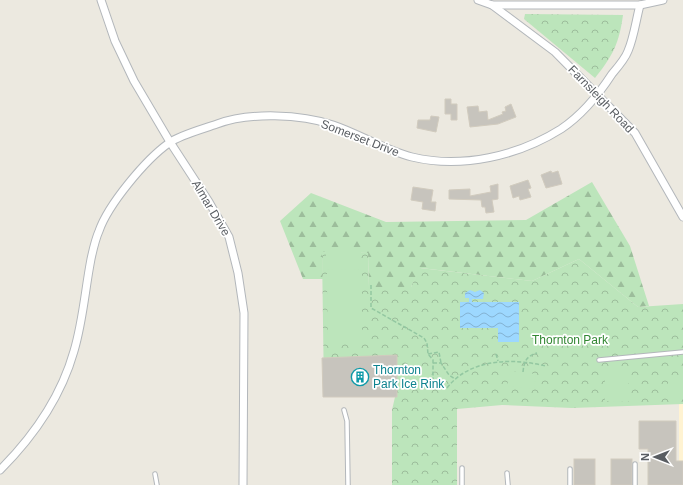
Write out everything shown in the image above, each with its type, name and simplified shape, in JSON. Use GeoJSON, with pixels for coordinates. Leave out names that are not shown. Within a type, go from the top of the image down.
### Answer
{"type":"FeatureCollection","features":[{"type":"Feature","properties":{"kind":"street","name":"Almar Drive"},"geometry":{"type":"LineString","coordinates":[[101,0],[115,41],[134,81],[229,237],[238,273],[244,313],[243,485]]}},
{"type":"Feature","properties":{"kind":"street"},"geometry":{"type":"LineString","coordinates":[[478,0],[492,5],[640,5],[663,0]]}},
{"type":"Feature","properties":{"kind":"street","name":"Farnsleigh Road"},"geometry":{"type":"LineString","coordinates":[[492,5],[555,52],[635,133],[683,217]]}},
{"type":"Feature","properties":{"kind":"street","name":"Somerset Drive"},"geometry":{"type":"LineString","coordinates":[[0,470],[23,446],[61,388],[74,353],[83,318],[86,284],[99,229],[117,199],[141,170],[170,142],[220,122],[252,117],[302,117],[334,126],[374,144],[410,157],[435,161],[470,160],[497,157],[527,146],[557,131],[598,95],[628,51],[640,5]]}},
{"type":"Feature","properties":{"kind":"lane"},"geometry":{"type":"LineString","coordinates":[[599,360],[683,352]]}},
{"type":"Feature","properties":{"kind":"lane"},"geometry":{"type":"LineString","coordinates":[[344,410],[347,421],[348,485]]}},
{"type":"Feature","properties":{"kind":"lane"},"geometry":{"type":"LineString","coordinates":[[635,464],[635,485]]}},
{"type":"Feature","properties":{"kind":"lane"},"geometry":{"type":"LineString","coordinates":[[462,468],[462,485]]}},
{"type":"Feature","properties":{"kind":"lane"},"geometry":{"type":"LineString","coordinates":[[570,469],[570,485]]}},
{"type":"Feature","properties":{"kind":"lane"},"geometry":{"type":"LineString","coordinates":[[507,473],[508,485]]}},
{"type":"Feature","properties":{"kind":"lane"},"geometry":{"type":"LineString","coordinates":[[156,474],[157,485]]}},
{"type":"Feature","properties":{"kind":"path"},"geometry":{"type":"LineString","coordinates":[[371,285],[371,308],[424,338],[427,343],[428,354],[433,363],[433,386]]}},
{"type":"Feature","properties":{"kind":"path"},"geometry":{"type":"LineString","coordinates":[[428,354],[439,352],[442,363],[449,375],[455,379]]}},
{"type":"Feature","properties":{"kind":"path"},"geometry":{"type":"LineString","coordinates":[[523,372],[524,362],[530,355],[537,353]]}},
{"type":"Feature","properties":{"kind":"path"},"geometry":{"type":"LineString","coordinates":[[496,354],[498,361]]}},
{"type":"Feature","properties":{"kind":"path"},"geometry":{"type":"LineString","coordinates":[[447,388],[455,379],[467,372],[498,361],[524,362],[546,366]]}},
{"type":"Feature","properties":{"kind":"path"},"geometry":{"type":"LineString","coordinates":[[433,363],[442,363]]}},
{"type":"Feature","properties":{"kind":"shaded area"},"geometry":{"type":"Polygon","coordinates":[[[679,404],[683,404],[683,485],[679,485],[679,404]]]}},
{"type":"Feature","properties":{"kind":"green space"},"geometry":{"type":"Polygon","coordinates":[[[525,14],[623,15],[617,42],[611,56],[595,78],[524,19],[525,14]]]}},
{"type":"Feature","properties":{"kind":"green space"},"geometry":{"type":"Polygon","coordinates":[[[592,182],[630,246],[649,306],[638,307],[579,259],[532,281],[421,268],[411,287],[369,287],[368,253],[322,252],[323,279],[303,279],[280,221],[311,193],[386,222],[526,220],[592,182]]]}},
{"type":"Feature","properties":{"kind":"green space"},"geometry":{"type":"Polygon","coordinates":[[[326,251],[361,251],[361,270],[326,269],[326,251]]]}},
{"type":"Feature","properties":{"kind":"green space","name":"Thornton Park"},"geometry":{"type":"Polygon","coordinates":[[[322,252],[368,253],[369,287],[411,287],[420,268],[532,281],[579,259],[638,307],[683,304],[683,404],[572,408],[502,405],[457,409],[457,485],[392,485],[392,410],[395,397],[324,394],[322,252]]]}},
{"type":"Feature","properties":{"kind":"green space"},"geometry":{"type":"Polygon","coordinates":[[[327,270],[362,270],[362,287],[327,287],[327,270]]]}},
{"type":"Feature","properties":{"kind":"green space"},"geometry":{"type":"Polygon","coordinates":[[[327,288],[362,288],[362,343],[328,343],[327,288]]]}},
{"type":"Feature","properties":{"kind":"green space"},"geometry":{"type":"Polygon","coordinates":[[[605,369],[628,369],[628,402],[605,401],[605,369]]]}},
{"type":"Feature","properties":{"kind":"green space"},"geometry":{"type":"Polygon","coordinates":[[[510,371],[536,374],[534,389],[507,386],[510,371]]]}},
{"type":"Feature","properties":{"kind":"green space"},"geometry":{"type":"Polygon","coordinates":[[[668,376],[683,376],[683,393],[668,393],[668,376]]]}},
{"type":"Feature","properties":{"kind":"water"},"geometry":{"type":"Polygon","coordinates":[[[470,290],[475,292],[480,290],[484,293],[483,299],[472,299],[472,302],[519,302],[519,342],[498,342],[498,328],[460,328],[460,302],[469,302],[469,298],[465,298],[465,293],[470,290]]]}},
{"type":"Feature","properties":{"kind":"building"},"geometry":{"type":"Polygon","coordinates":[[[445,99],[451,99],[451,104],[457,104],[457,120],[451,120],[451,114],[445,114],[445,99]]]}},
{"type":"Feature","properties":{"kind":"building"},"geometry":{"type":"Polygon","coordinates":[[[511,104],[516,117],[498,124],[470,127],[467,107],[478,106],[479,112],[487,111],[488,120],[503,114],[502,112],[506,111],[505,107],[511,104]]]}},
{"type":"Feature","properties":{"kind":"building"},"geometry":{"type":"Polygon","coordinates":[[[431,116],[439,117],[436,132],[417,128],[418,120],[430,120],[431,116]]]}},
{"type":"Feature","properties":{"kind":"building"},"geometry":{"type":"Polygon","coordinates":[[[551,171],[552,173],[558,171],[562,184],[546,188],[541,175],[551,171]]]}},
{"type":"Feature","properties":{"kind":"building"},"geometry":{"type":"Polygon","coordinates":[[[528,180],[531,188],[528,189],[531,197],[520,200],[519,196],[513,198],[510,186],[528,180]]]}},
{"type":"Feature","properties":{"kind":"building"},"geometry":{"type":"Polygon","coordinates":[[[498,184],[498,199],[492,200],[494,212],[486,213],[485,207],[482,207],[481,200],[449,199],[449,190],[470,189],[470,196],[491,192],[490,186],[498,184]]]}},
{"type":"Feature","properties":{"kind":"building"},"geometry":{"type":"Polygon","coordinates":[[[413,187],[433,190],[431,202],[436,202],[435,211],[422,209],[423,202],[411,200],[413,187]]]}},
{"type":"Feature","properties":{"kind":"building","name":"Thornton Park Ice Rink"},"geometry":{"type":"Polygon","coordinates":[[[397,355],[397,397],[323,397],[322,358],[397,355]]]}},
{"type":"Feature","properties":{"kind":"building"},"geometry":{"type":"Polygon","coordinates":[[[639,421],[676,421],[676,461],[683,461],[683,485],[648,485],[648,449],[639,449],[639,421]]]}},
{"type":"Feature","properties":{"kind":"building"},"geometry":{"type":"Polygon","coordinates":[[[574,459],[595,459],[595,485],[574,485],[574,459]]]}},
{"type":"Feature","properties":{"kind":"building"},"geometry":{"type":"Polygon","coordinates":[[[611,459],[632,459],[632,485],[611,485],[611,459]]]}},
{"type":"Feature","properties":{"kind":"place","name":"Thornton Park Ice Rink"},"geometry":{"type":"Point","coordinates":[360,377]}}]}
